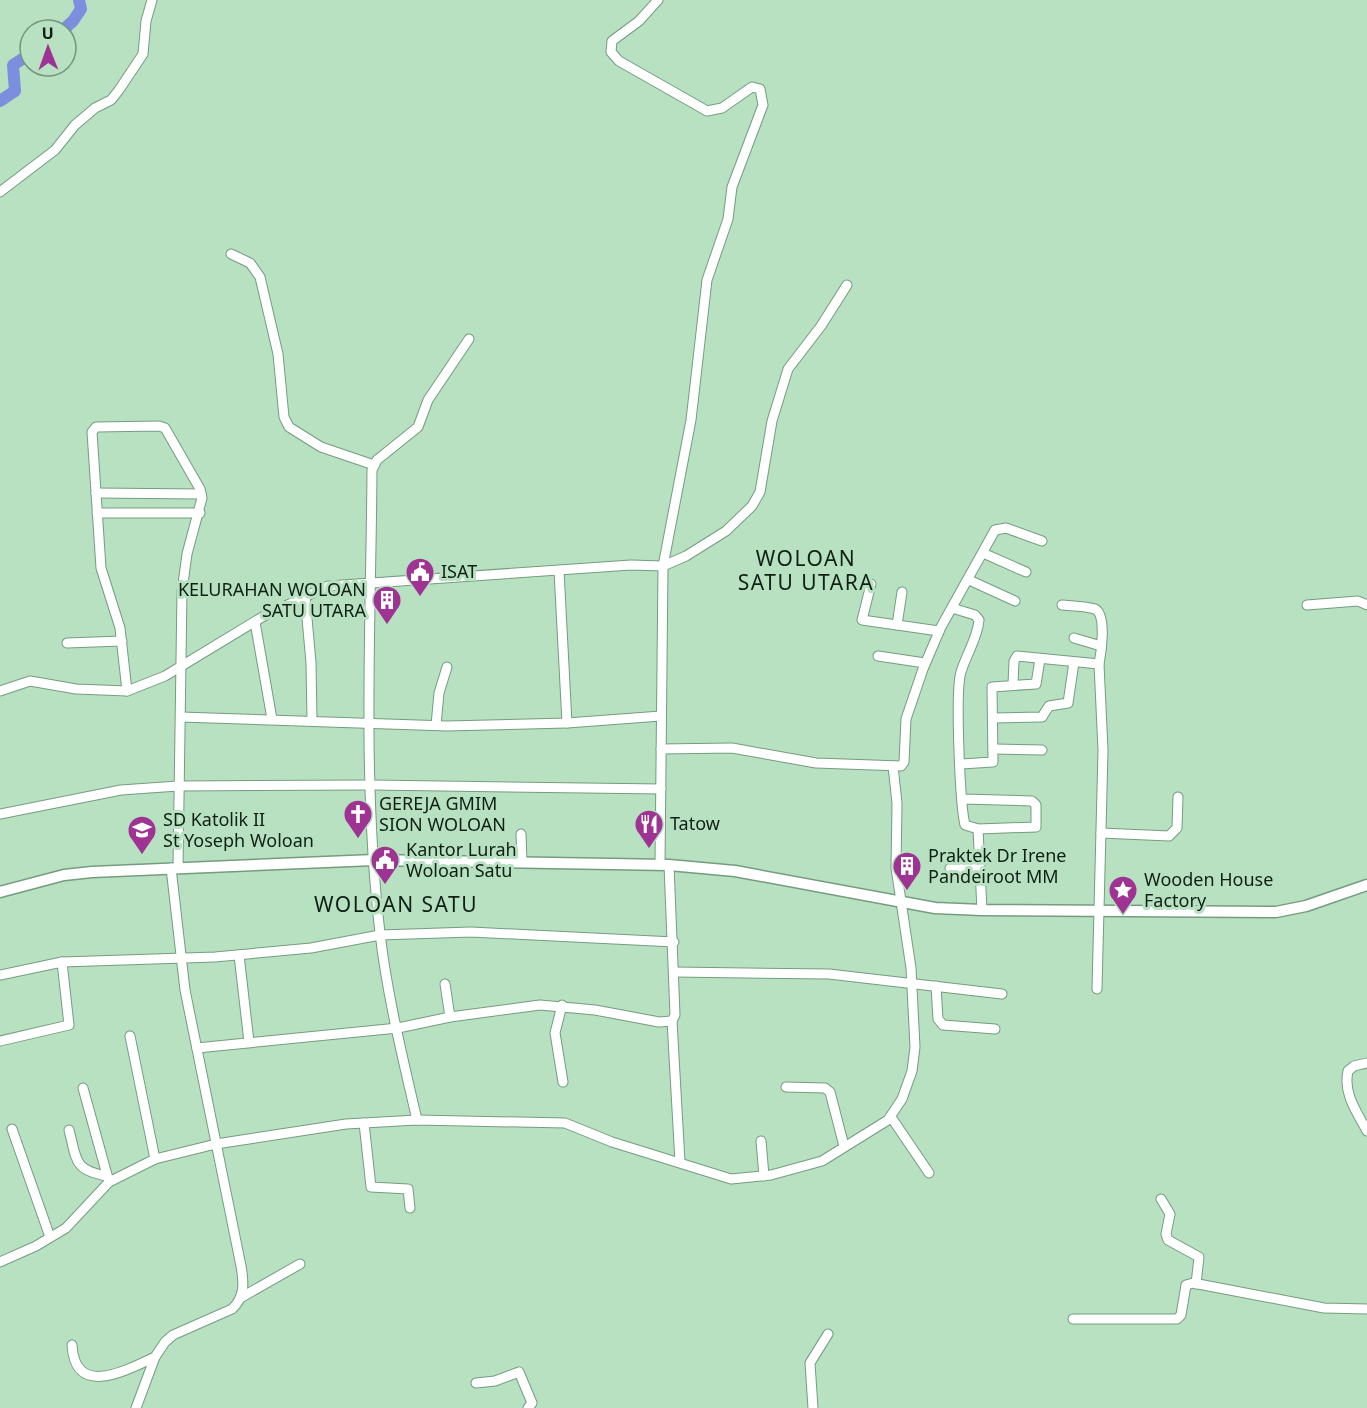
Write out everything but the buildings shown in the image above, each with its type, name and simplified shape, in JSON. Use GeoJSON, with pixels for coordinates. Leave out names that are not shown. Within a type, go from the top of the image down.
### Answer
{"type":"FeatureCollection","features":[{"type":"Feature","properties":{"kind":"main road"},"geometry":{"type":"LineString","coordinates":[[0,892],[76,873],[374,860],[665,865],[712,868],[899,902],[949,909],[982,910],[1276,912],[1294,910],[1367,885]]}},
{"type":"Feature","properties":{"kind":"street"},"geometry":{"type":"LineString","coordinates":[[0,192],[55,150],[75,124],[95,108],[111,100],[119,90],[143,54],[146,21],[152,0]]}},
{"type":"Feature","properties":{"kind":"street"},"geometry":{"type":"LineString","coordinates":[[658,0],[639,21],[612,41],[611,52],[619,61],[707,111],[722,108],[752,87],[760,89],[763,97],[755,132],[732,187],[728,219],[707,280],[691,420],[680,490],[663,566],[661,789],[665,865],[674,942],[675,1015],[672,1021],[680,1162]]}},
{"type":"Feature","properties":{"kind":"street"},"geometry":{"type":"LineString","coordinates":[[231,254],[250,263],[260,277],[278,354],[284,417],[289,427],[321,447],[374,465]]}},
{"type":"Feature","properties":{"kind":"street"},"geometry":{"type":"LineString","coordinates":[[0,691],[30,681],[76,689],[127,692],[154,682],[255,622],[328,586],[371,581],[663,566],[726,531],[752,506],[760,492],[772,422],[788,369],[821,326],[847,285]]}},
{"type":"Feature","properties":{"kind":"street"},"geometry":{"type":"LineString","coordinates":[[417,1120],[380,935],[374,860],[370,724],[374,465],[415,432],[428,400],[469,339]]}},
{"type":"Feature","properties":{"kind":"street"},"geometry":{"type":"LineString","coordinates":[[127,692],[122,640],[101,568],[94,428],[151,426],[165,428],[201,494],[200,513],[184,571],[179,668],[181,717],[175,868],[180,959],[243,1274],[242,1297],[239,1303],[226,1312],[173,1335],[155,1357],[136,1408]]}},
{"type":"Feature","properties":{"kind":"street"},"geometry":{"type":"LineString","coordinates":[[96,493],[201,494]]}},
{"type":"Feature","properties":{"kind":"street"},"geometry":{"type":"LineString","coordinates":[[98,513],[200,513]]}},
{"type":"Feature","properties":{"kind":"street"},"geometry":{"type":"LineString","coordinates":[[661,749],[732,748],[816,763],[902,766],[906,719],[925,663],[939,631],[995,530],[999,528],[1042,541]]}},
{"type":"Feature","properties":{"kind":"street"},"geometry":{"type":"LineString","coordinates":[[983,553],[1026,572]]}},
{"type":"Feature","properties":{"kind":"street"},"geometry":{"type":"LineString","coordinates":[[559,570],[567,723]]}},
{"type":"Feature","properties":{"kind":"street"},"geometry":{"type":"LineString","coordinates":[[969,580],[1015,600]]}},
{"type":"Feature","properties":{"kind":"street"},"geometry":{"type":"LineString","coordinates":[[871,584],[862,620],[939,631]]}},
{"type":"Feature","properties":{"kind":"street"},"geometry":{"type":"LineString","coordinates":[[897,625],[902,592]]}},
{"type":"Feature","properties":{"kind":"street"},"geometry":{"type":"LineString","coordinates":[[305,596],[311,663],[312,720]]}},
{"type":"Feature","properties":{"kind":"street"},"geometry":{"type":"LineString","coordinates":[[1307,605],[1358,601],[1367,605]]}},
{"type":"Feature","properties":{"kind":"street"},"geometry":{"type":"LineString","coordinates":[[1062,605],[1098,611],[1102,626],[1100,664],[1102,696],[1101,833],[1097,988]]}},
{"type":"Feature","properties":{"kind":"street"},"geometry":{"type":"LineString","coordinates":[[952,608],[975,615],[979,620],[959,683],[961,764],[963,799],[965,825],[978,829],[1035,828],[1036,805],[1032,801],[963,799]]}},
{"type":"Feature","properties":{"kind":"street"},"geometry":{"type":"LineString","coordinates":[[255,622],[272,719]]}},
{"type":"Feature","properties":{"kind":"street"},"geometry":{"type":"LineString","coordinates":[[1074,638],[1101,646]]}},
{"type":"Feature","properties":{"kind":"street"},"geometry":{"type":"LineString","coordinates":[[67,643],[122,640]]}},
{"type":"Feature","properties":{"kind":"street"},"geometry":{"type":"LineString","coordinates":[[878,656],[925,663]]}},
{"type":"Feature","properties":{"kind":"street"},"geometry":{"type":"LineString","coordinates":[[1013,684],[1016,657],[1100,664]]}},
{"type":"Feature","properties":{"kind":"street"},"geometry":{"type":"LineString","coordinates":[[961,764],[992,763],[995,749],[993,685],[1036,684],[1040,658]]}},
{"type":"Feature","properties":{"kind":"street"},"geometry":{"type":"LineString","coordinates":[[994,718],[1042,717],[1049,706],[1068,703],[1074,662]]}},
{"type":"Feature","properties":{"kind":"street"},"geometry":{"type":"LineString","coordinates":[[436,725],[438,700],[447,667]]}},
{"type":"Feature","properties":{"kind":"street"},"geometry":{"type":"LineString","coordinates":[[181,717],[436,725],[567,723],[661,716]]}},
{"type":"Feature","properties":{"kind":"street"},"geometry":{"type":"LineString","coordinates":[[995,749],[1042,750]]}},
{"type":"Feature","properties":{"kind":"street"},"geometry":{"type":"LineString","coordinates":[[0,1262],[50,1237],[78,1217],[108,1179],[155,1159],[216,1143],[364,1123],[417,1120],[566,1123],[618,1144],[680,1162],[722,1178],[764,1176],[814,1164],[891,1117],[902,1099],[914,1058],[912,983],[899,902],[894,838],[897,790],[893,766]]}},
{"type":"Feature","properties":{"kind":"street"},"geometry":{"type":"LineString","coordinates":[[0,813],[121,790],[178,786],[372,785],[661,789]]}},
{"type":"Feature","properties":{"kind":"street"},"geometry":{"type":"LineString","coordinates":[[1101,833],[1170,837],[1177,828],[1178,797]]}},
{"type":"Feature","properties":{"kind":"street"},"geometry":{"type":"LineString","coordinates":[[978,829],[982,910]]}},
{"type":"Feature","properties":{"kind":"street"},"geometry":{"type":"LineString","coordinates":[[521,834],[522,862]]}},
{"type":"Feature","properties":{"kind":"street"},"geometry":{"type":"LineString","coordinates":[[950,868],[980,867]]}},
{"type":"Feature","properties":{"kind":"street"},"geometry":{"type":"LineString","coordinates":[[0,975],[62,962],[239,955],[346,943],[380,935],[471,932],[674,942]]}},
{"type":"Feature","properties":{"kind":"street"},"geometry":{"type":"LineString","coordinates":[[239,955],[249,1042]]}},
{"type":"Feature","properties":{"kind":"street"},"geometry":{"type":"LineString","coordinates":[[0,1041],[69,1025],[62,962]]}},
{"type":"Feature","properties":{"kind":"street"},"geometry":{"type":"LineString","coordinates":[[674,972],[829,975],[1002,994]]}},
{"type":"Feature","properties":{"kind":"street"},"geometry":{"type":"LineString","coordinates":[[445,984],[450,1017]]}},
{"type":"Feature","properties":{"kind":"street"},"geometry":{"type":"LineString","coordinates":[[936,986],[938,1019],[943,1025],[950,1028],[994,1029]]}},
{"type":"Feature","properties":{"kind":"street"},"geometry":{"type":"LineString","coordinates":[[197,1048],[398,1028],[450,1017],[527,1006],[562,1005],[659,1022],[672,1021]]}},
{"type":"Feature","properties":{"kind":"street"},"geometry":{"type":"LineString","coordinates":[[562,1005],[555,1033],[563,1082]]}},
{"type":"Feature","properties":{"kind":"street"},"geometry":{"type":"LineString","coordinates":[[130,1036],[155,1159]]}},
{"type":"Feature","properties":{"kind":"street"},"geometry":{"type":"LineString","coordinates":[[1367,1063],[1354,1066],[1348,1071],[1346,1082],[1348,1096],[1367,1131]]}},
{"type":"Feature","properties":{"kind":"street"},"geometry":{"type":"LineString","coordinates":[[786,1087],[825,1088],[830,1092],[844,1146]]}},
{"type":"Feature","properties":{"kind":"street"},"geometry":{"type":"LineString","coordinates":[[83,1088],[108,1179]]}},
{"type":"Feature","properties":{"kind":"street"},"geometry":{"type":"LineString","coordinates":[[891,1117],[929,1173]]}},
{"type":"Feature","properties":{"kind":"street"},"geometry":{"type":"LineString","coordinates":[[364,1123],[371,1187],[408,1189],[410,1208]]}},
{"type":"Feature","properties":{"kind":"street"},"geometry":{"type":"LineString","coordinates":[[12,1128],[50,1237]]}},
{"type":"Feature","properties":{"kind":"street"},"geometry":{"type":"LineString","coordinates":[[69,1130],[79,1165],[84,1171],[108,1179]]}},
{"type":"Feature","properties":{"kind":"street"},"geometry":{"type":"LineString","coordinates":[[761,1141],[764,1176]]}},
{"type":"Feature","properties":{"kind":"street"},"geometry":{"type":"LineString","coordinates":[[1161,1199],[1170,1214],[1166,1234],[1168,1240],[1198,1257],[1196,1284]]}},
{"type":"Feature","properties":{"kind":"street"},"geometry":{"type":"LineString","coordinates":[[242,1297],[300,1264]]}},
{"type":"Feature","properties":{"kind":"street"},"geometry":{"type":"LineString","coordinates":[[1073,1319],[1177,1319],[1181,1316],[1186,1285],[1196,1284],[1324,1308],[1367,1310]]}},
{"type":"Feature","properties":{"kind":"street"},"geometry":{"type":"LineString","coordinates":[[813,1408],[810,1363],[828,1334]]}},
{"type":"Feature","properties":{"kind":"street"},"geometry":{"type":"LineString","coordinates":[[72,1345],[74,1365],[80,1371],[101,1376],[118,1375],[155,1357]]}},
{"type":"Feature","properties":{"kind":"street"},"geometry":{"type":"LineString","coordinates":[[476,1383],[495,1381],[519,1372],[532,1403],[528,1408]]}},
{"type":"Feature","properties":{"kind":"waterway"},"geometry":{"type":"LineString","coordinates":[[75,18],[81,9],[79,0]]}},
{"type":"Feature","properties":{"kind":"waterway"},"geometry":{"type":"LineString","coordinates":[[0,101],[15,91],[13,65],[18,62]]}},
{"type":"Feature","properties":{"kind":"place","name":"ISAT"},"geometry":{"type":"Point","coordinates":[420,598]}},
{"type":"Feature","properties":{"kind":"place","name":"KELURAHAN WOLOAN SATU UTARA"},"geometry":{"type":"Point","coordinates":[387,626]}},
{"type":"Feature","properties":{"kind":"place","name":"GEREJA GMIM SION WOLOAN"},"geometry":{"type":"Point","coordinates":[358,840]}},
{"type":"Feature","properties":{"kind":"place","name":"Tatow"},"geometry":{"type":"Point","coordinates":[649,850]}},
{"type":"Feature","properties":{"kind":"place","name":"SD Katolik II St Yoseph Woloan"},"geometry":{"type":"Point","coordinates":[142,856]}},
{"type":"Feature","properties":{"kind":"place","name":"Kantor Lurah Woloan Satu"},"geometry":{"type":"Point","coordinates":[385,886]}},
{"type":"Feature","properties":{"kind":"place","name":"Praktek Dr Irene Pandeiroot MM"},"geometry":{"type":"Point","coordinates":[907,892]}},
{"type":"Feature","properties":{"kind":"place","name":"Wooden House Factory"},"geometry":{"type":"Point","coordinates":[1123,916]}},
{"type":"Feature","properties":{"kind":"district","name":"WOLOAN SATU UTARA"},"geometry":{"type":"Point","coordinates":[806,571]}},
{"type":"Feature","properties":{"kind":"district","name":"WOLOAN SATU"},"geometry":{"type":"Point","coordinates":[396,905]}}]}
